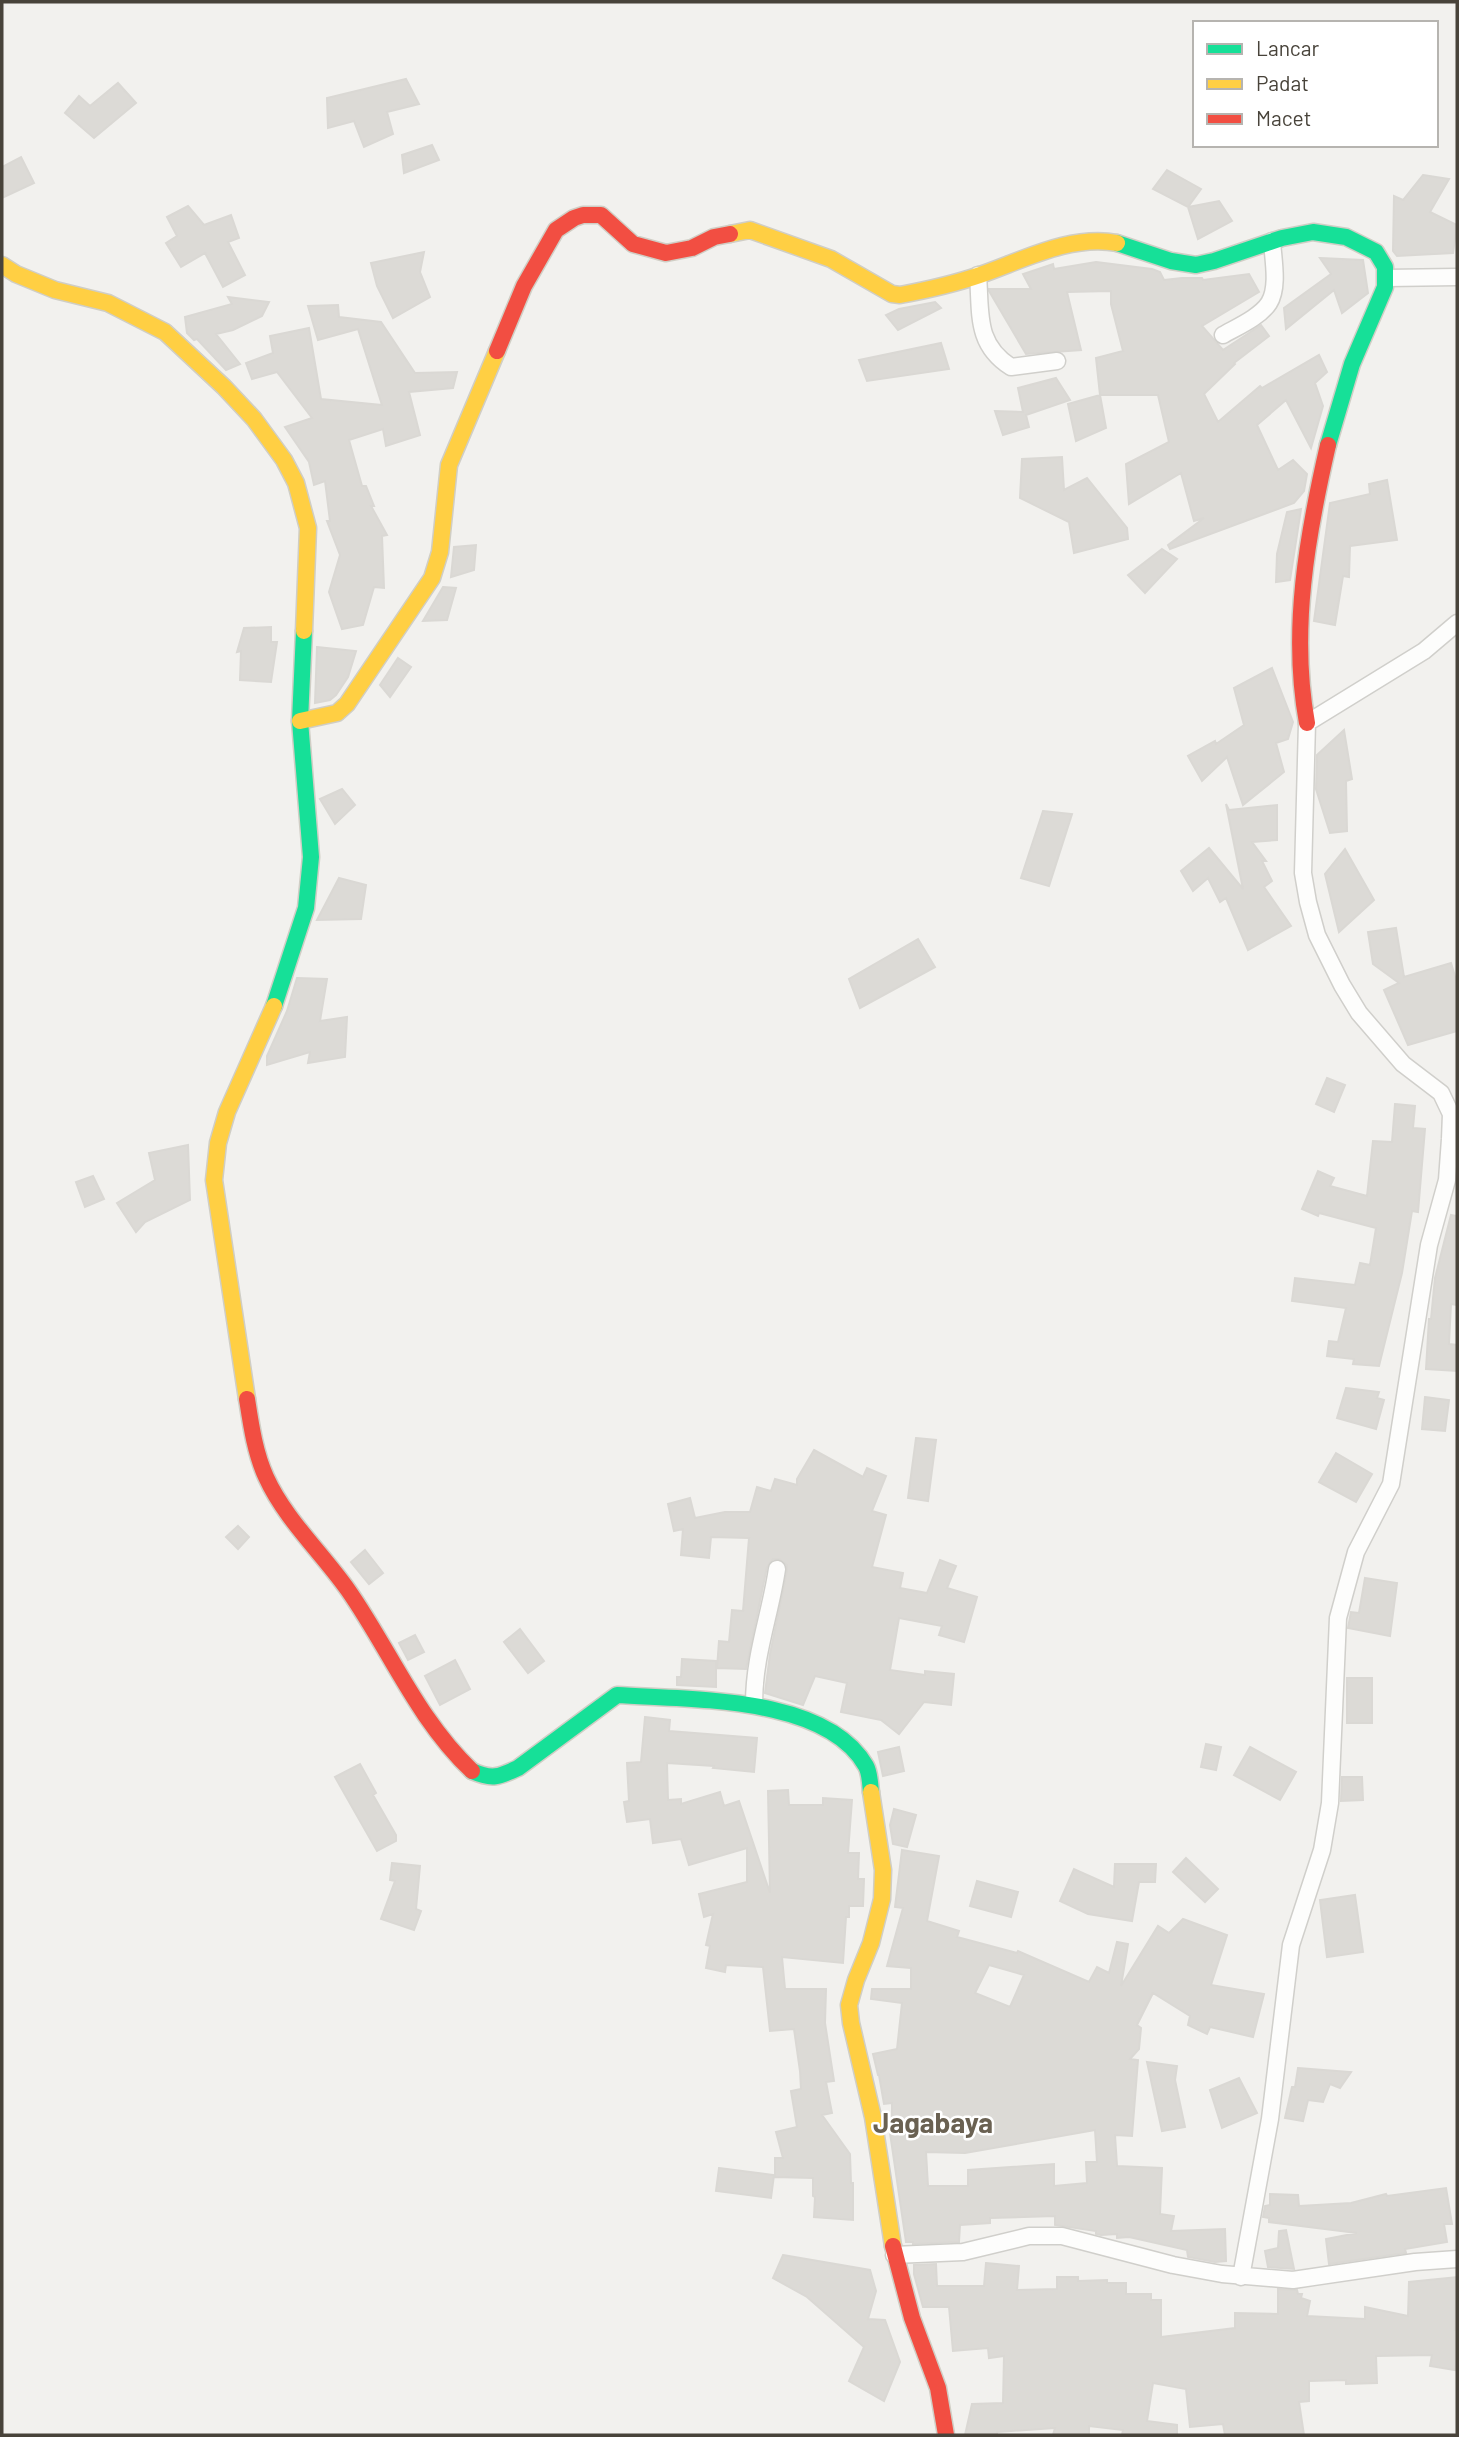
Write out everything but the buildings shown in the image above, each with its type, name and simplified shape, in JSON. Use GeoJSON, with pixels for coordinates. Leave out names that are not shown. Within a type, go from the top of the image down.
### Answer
{"type":"FeatureCollection","features":[{"type":"Feature","properties":{"kind":"street"},"geometry":{"type":"LineString","coordinates":[[300,721],[337,713],[347,705],[432,578],[438,560],[444,488],[449,465],[524,286],[556,230],[564,223],[583,215],[601,215],[633,244],[666,253],[692,248],[714,236],[750,230],[831,259],[892,294],[900,295],[978,275],[1049,250],[1089,242],[1114,241],[1171,261],[1196,265],[1219,260],[1295,233],[1315,231],[1354,239],[1374,249],[1384,259],[1387,278],[1379,304],[1348,373],[1330,429],[1301,594],[1299,690],[1307,723],[1303,873],[1317,935],[1342,985],[1359,1013],[1403,1064],[1441,1093],[1451,1114],[1450,1139],[1447,1180],[1429,1245],[1391,1484],[1356,1552],[1338,1618],[1330,1803],[1322,1850],[1292,1945],[1270,2119],[1241,2277]]}},
{"type":"Feature","properties":{"kind":"street"},"geometry":{"type":"LineString","coordinates":[[1223,335],[1254,316],[1270,302],[1274,284],[1272,241]]}},
{"type":"Feature","properties":{"kind":"street"},"geometry":{"type":"LineString","coordinates":[[2,265],[16,274],[55,290],[108,303],[165,332],[254,419],[284,460],[296,483],[308,528],[300,721],[311,858],[306,908],[274,1005],[227,1112],[218,1143],[214,1180],[250,1420],[269,1485],[349,1593],[401,1679],[451,1752],[471,1773],[488,1778],[509,1772],[565,1736],[599,1705],[617,1695],[754,1704],[817,1724],[845,1740],[867,1768],[883,1870],[882,1899],[871,1943],[849,2005],[873,2117],[894,2255],[912,2318],[938,2388],[946,2435]]}},
{"type":"Feature","properties":{"kind":"street"},"geometry":{"type":"LineString","coordinates":[[978,275],[982,331],[995,355],[1011,367],[1057,360]]}},
{"type":"Feature","properties":{"kind":"street"},"geometry":{"type":"LineString","coordinates":[[1387,278],[1457,277]]}},
{"type":"Feature","properties":{"kind":"street"},"geometry":{"type":"LineString","coordinates":[[1307,723],[1424,651],[1457,623]]}},
{"type":"Feature","properties":{"kind":"street"},"geometry":{"type":"LineString","coordinates":[[754,1704],[754,1674],[777,1569]]}},
{"type":"Feature","properties":{"kind":"street"},"geometry":{"type":"LineString","coordinates":[[894,2255],[963,2252],[1029,2236],[1062,2236],[1173,2265],[1241,2277],[1293,2280],[1415,2262],[1457,2259]]}},
{"type":"Feature","properties":{"kind":"traffic: fast"},"geometry":{"type":"LineString","coordinates":[[1117,243],[1171,261],[1196,265],[1282,238],[1313,232],[1346,237],[1376,252],[1385,267],[1385,287],[1352,364],[1328,445]]}},
{"type":"Feature","properties":{"kind":"traffic: fast"},"geometry":{"type":"LineString","coordinates":[[274,1006],[306,908],[311,857],[300,721],[304,631]]}},
{"type":"Feature","properties":{"kind":"traffic: fast"},"geometry":{"type":"LineString","coordinates":[[472,1771],[485,1776],[495,1776],[518,1768],[617,1695],[680,1698],[753,1706],[788,1714],[820,1726],[847,1743],[866,1766],[871,1792]]}},
{"type":"Feature","properties":{"kind":"traffic: slow"},"geometry":{"type":"LineString","coordinates":[[730,234],[750,230],[831,259],[892,294],[900,295],[980,275],[1064,245],[1100,241],[1117,243]]}},
{"type":"Feature","properties":{"kind":"traffic: slow"},"geometry":{"type":"LineString","coordinates":[[2,265],[16,274],[55,290],[108,303],[165,332],[254,419],[284,460],[296,483],[308,528],[304,631]]}},
{"type":"Feature","properties":{"kind":"traffic: slow"},"geometry":{"type":"LineString","coordinates":[[300,721],[337,713],[347,704],[432,578],[440,552],[449,465],[497,351]]}},
{"type":"Feature","properties":{"kind":"traffic: slow"},"geometry":{"type":"LineString","coordinates":[[247,1399],[214,1180],[218,1143],[227,1112],[274,1006]]}},
{"type":"Feature","properties":{"kind":"traffic: slow"},"geometry":{"type":"LineString","coordinates":[[871,1792],[883,1870],[882,1899],[871,1943],[849,2005],[873,2117],[893,2246]]}},
{"type":"Feature","properties":{"kind":"traffic: jam"},"geometry":{"type":"LineString","coordinates":[[497,351],[524,286],[556,230],[574,218],[601,215],[633,244],[666,253],[692,248],[714,237],[730,234]]}},
{"type":"Feature","properties":{"kind":"traffic: jam"},"geometry":{"type":"LineString","coordinates":[[1307,723],[1300,654],[1303,584],[1313,514],[1328,445]]}},
{"type":"Feature","properties":{"kind":"traffic: jam"},"geometry":{"type":"LineString","coordinates":[[247,1399],[259,1458],[283,1507],[348,1590],[435,1729],[472,1771]]}},
{"type":"Feature","properties":{"kind":"traffic: jam"},"geometry":{"type":"LineString","coordinates":[[893,2246],[912,2318],[938,2388],[946,2435]]}},
{"type":"Feature","properties":{"kind":"district","name":"Jagabaya"},"geometry":{"type":"Point","coordinates":[933,2123]}}]}
